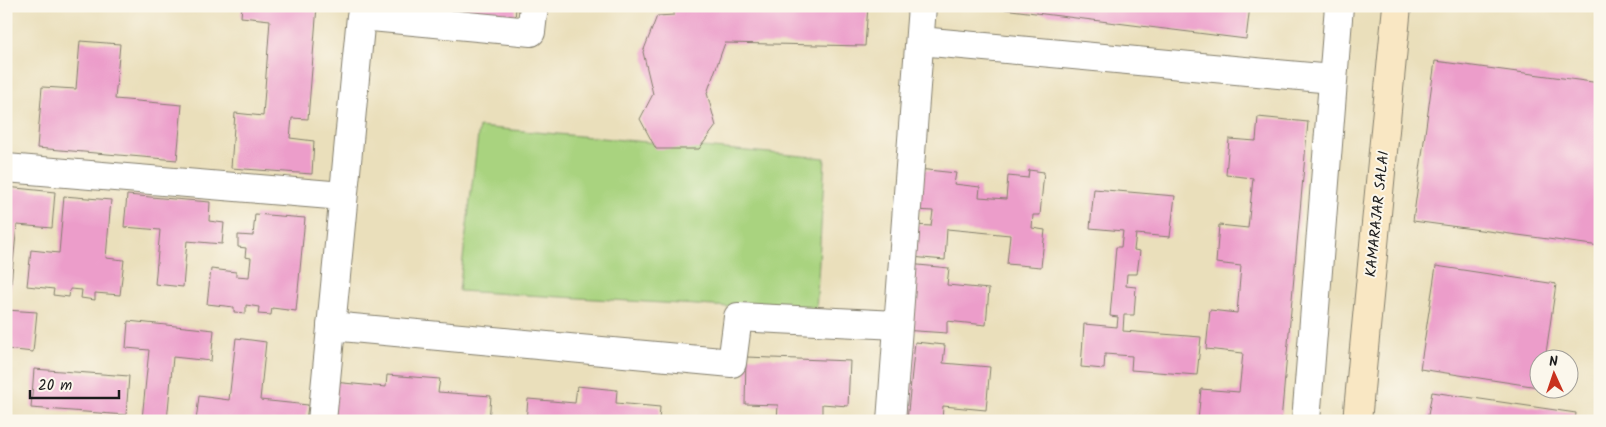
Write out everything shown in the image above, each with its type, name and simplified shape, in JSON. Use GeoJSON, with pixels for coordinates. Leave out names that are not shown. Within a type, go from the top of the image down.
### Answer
{"type":"FeatureCollection","features":[{"type":"Feature","properties":{"kind":"street"},"geometry":{"type":"LineString","coordinates":[[322,421],[361,16],[531,32],[534,6]]}},
{"type":"Feature","properties":{"kind":"street"},"geometry":{"type":"LineString","coordinates":[[891,421],[922,6]]}},
{"type":"Feature","properties":{"kind":"street"},"geometry":{"type":"LineString","coordinates":[[1306,421],[1338,6]]}},
{"type":"Feature","properties":{"kind":"street","name":"KAMARAJAR SALAI"},"geometry":{"type":"LineString","coordinates":[[1358,421],[1397,6]]}},
{"type":"Feature","properties":{"kind":"street"},"geometry":{"type":"LineString","coordinates":[[920,41],[1332,80]]}},
{"type":"Feature","properties":{"kind":"street"},"geometry":{"type":"LineString","coordinates":[[6,168],[343,196]]}},
{"type":"Feature","properties":{"kind":"street"},"geometry":{"type":"LineString","coordinates":[[331,326],[732,363],[738,317],[898,325]]}},
{"type":"Feature","properties":{"kind":"green space"},"geometry":{"type":"Polygon","coordinates":[[[479,127],[825,158],[816,312],[459,291],[479,127]]]}},
{"type":"Feature","properties":{"kind":"building"},"geometry":{"type":"Polygon","coordinates":[[[138,6],[182,6],[182,11],[138,8],[138,6]]]}},
{"type":"Feature","properties":{"kind":"building"},"geometry":{"type":"Polygon","coordinates":[[[242,6],[317,6],[308,119],[292,118],[290,138],[314,141],[312,174],[231,168],[235,113],[263,116],[270,20],[241,17],[242,6]]]}},
{"type":"Feature","properties":{"kind":"building"},"geometry":{"type":"Polygon","coordinates":[[[463,6],[516,6],[515,22],[462,17],[463,6]]]}},
{"type":"Feature","properties":{"kind":"building"},"geometry":{"type":"Polygon","coordinates":[[[674,6],[868,6],[865,46],[725,43],[707,93],[716,126],[699,149],[656,149],[640,119],[653,94],[643,52],[657,16],[674,15],[674,6]]]}},
{"type":"Feature","properties":{"kind":"building"},"geometry":{"type":"Polygon","coordinates":[[[1004,6],[1250,6],[1246,39],[1003,9],[1004,6]]]}},
{"type":"Feature","properties":{"kind":"building"},"geometry":{"type":"Polygon","coordinates":[[[80,41],[120,44],[115,99],[182,105],[177,160],[37,148],[42,87],[76,89],[80,41]]]}},
{"type":"Feature","properties":{"kind":"building"},"geometry":{"type":"Polygon","coordinates":[[[1435,61],[1600,83],[1600,246],[1413,221],[1435,61]]]}},
{"type":"Feature","properties":{"kind":"building"},"geometry":{"type":"Polygon","coordinates":[[[1258,117],[1308,122],[1281,421],[1198,421],[1201,389],[1239,392],[1243,353],[1206,349],[1210,310],[1237,313],[1241,266],[1216,263],[1219,225],[1248,228],[1253,178],[1226,175],[1229,139],[1256,141],[1258,117]]]}},
{"type":"Feature","properties":{"kind":"building"},"geometry":{"type":"Polygon","coordinates":[[[918,169],[956,173],[954,184],[980,187],[979,197],[1006,199],[1008,176],[1028,178],[1029,170],[1044,172],[1040,215],[1033,215],[1032,228],[1045,230],[1041,267],[1007,264],[1010,235],[947,229],[945,260],[911,257],[914,225],[931,226],[933,211],[915,210],[918,169]]]}},
{"type":"Feature","properties":{"kind":"building"},"geometry":{"type":"Polygon","coordinates":[[[6,187],[55,192],[52,228],[17,225],[10,293],[6,292],[6,187]]]}},
{"type":"Feature","properties":{"kind":"building"},"geometry":{"type":"Polygon","coordinates":[[[1094,189],[1175,196],[1170,237],[1136,234],[1134,250],[1140,251],[1137,274],[1127,274],[1126,286],[1136,287],[1134,315],[1124,315],[1123,331],[1201,337],[1197,375],[1131,370],[1132,356],[1105,354],[1104,369],[1081,367],[1084,324],[1117,327],[1118,317],[1110,316],[1116,247],[1121,247],[1123,231],[1090,228],[1094,189]]]}},
{"type":"Feature","properties":{"kind":"building"},"geometry":{"type":"Polygon","coordinates":[[[127,195],[210,202],[209,221],[224,223],[222,244],[187,241],[183,287],[155,284],[160,230],[124,227],[127,195]]]}},
{"type":"Feature","properties":{"kind":"building"},"geometry":{"type":"Polygon","coordinates":[[[64,196],[111,200],[106,258],[124,260],[120,295],[95,293],[95,300],[81,298],[82,290],[70,289],[69,297],[53,295],[54,289],[27,286],[31,250],[59,253],[64,196]]]}},
{"type":"Feature","properties":{"kind":"building"},"geometry":{"type":"Polygon","coordinates":[[[255,214],[305,218],[296,311],[272,308],[271,315],[258,314],[259,307],[246,305],[246,313],[234,312],[234,307],[207,304],[211,269],[236,272],[236,276],[249,277],[251,258],[245,257],[246,248],[238,247],[238,235],[253,236],[255,214]]]}},
{"type":"Feature","properties":{"kind":"building"},"geometry":{"type":"Polygon","coordinates":[[[908,264],[949,268],[947,285],[989,289],[986,325],[947,321],[947,333],[902,330],[908,264]]]}},
{"type":"Feature","properties":{"kind":"building"},"geometry":{"type":"Polygon","coordinates":[[[1436,266],[1556,284],[1546,350],[1528,350],[1528,385],[1420,369],[1436,266]]]}},
{"type":"Feature","properties":{"kind":"building"},"geometry":{"type":"Polygon","coordinates":[[[6,310],[37,312],[33,352],[6,349],[6,310]]]}},
{"type":"Feature","properties":{"kind":"building"},"geometry":{"type":"Polygon","coordinates":[[[128,321],[214,330],[211,361],[173,357],[167,421],[142,419],[149,350],[126,348],[128,321]]]}},
{"type":"Feature","properties":{"kind":"building"},"geometry":{"type":"Polygon","coordinates":[[[236,338],[266,342],[260,400],[308,405],[306,421],[196,421],[199,396],[229,400],[236,338]]]}},
{"type":"Feature","properties":{"kind":"building"},"geometry":{"type":"Polygon","coordinates":[[[915,342],[945,345],[943,363],[990,367],[986,410],[943,406],[942,421],[907,421],[915,342]]]}},
{"type":"Feature","properties":{"kind":"building"},"geometry":{"type":"Polygon","coordinates":[[[746,357],[850,361],[848,406],[822,404],[822,421],[777,421],[778,405],[745,404],[746,357]]]}},
{"type":"Feature","properties":{"kind":"building"},"geometry":{"type":"Polygon","coordinates":[[[34,369],[129,376],[126,415],[31,408],[34,369]]]}},
{"type":"Feature","properties":{"kind":"building"},"geometry":{"type":"Polygon","coordinates":[[[387,375],[440,379],[438,392],[491,396],[489,421],[330,421],[333,382],[386,387],[387,375]]]}},
{"type":"Feature","properties":{"kind":"building"},"geometry":{"type":"Polygon","coordinates":[[[577,386],[617,390],[616,403],[660,407],[659,421],[526,421],[528,399],[575,403],[577,386]]]}},
{"type":"Feature","properties":{"kind":"building"},"geometry":{"type":"Polygon","coordinates":[[[1432,392],[1576,413],[1575,421],[1427,421],[1432,392]]]}},
{"type":"Feature","properties":{"kind":"building"},"geometry":{"type":"Polygon","coordinates":[[[744,418],[765,419],[765,421],[744,421],[744,418]]]}}]}
